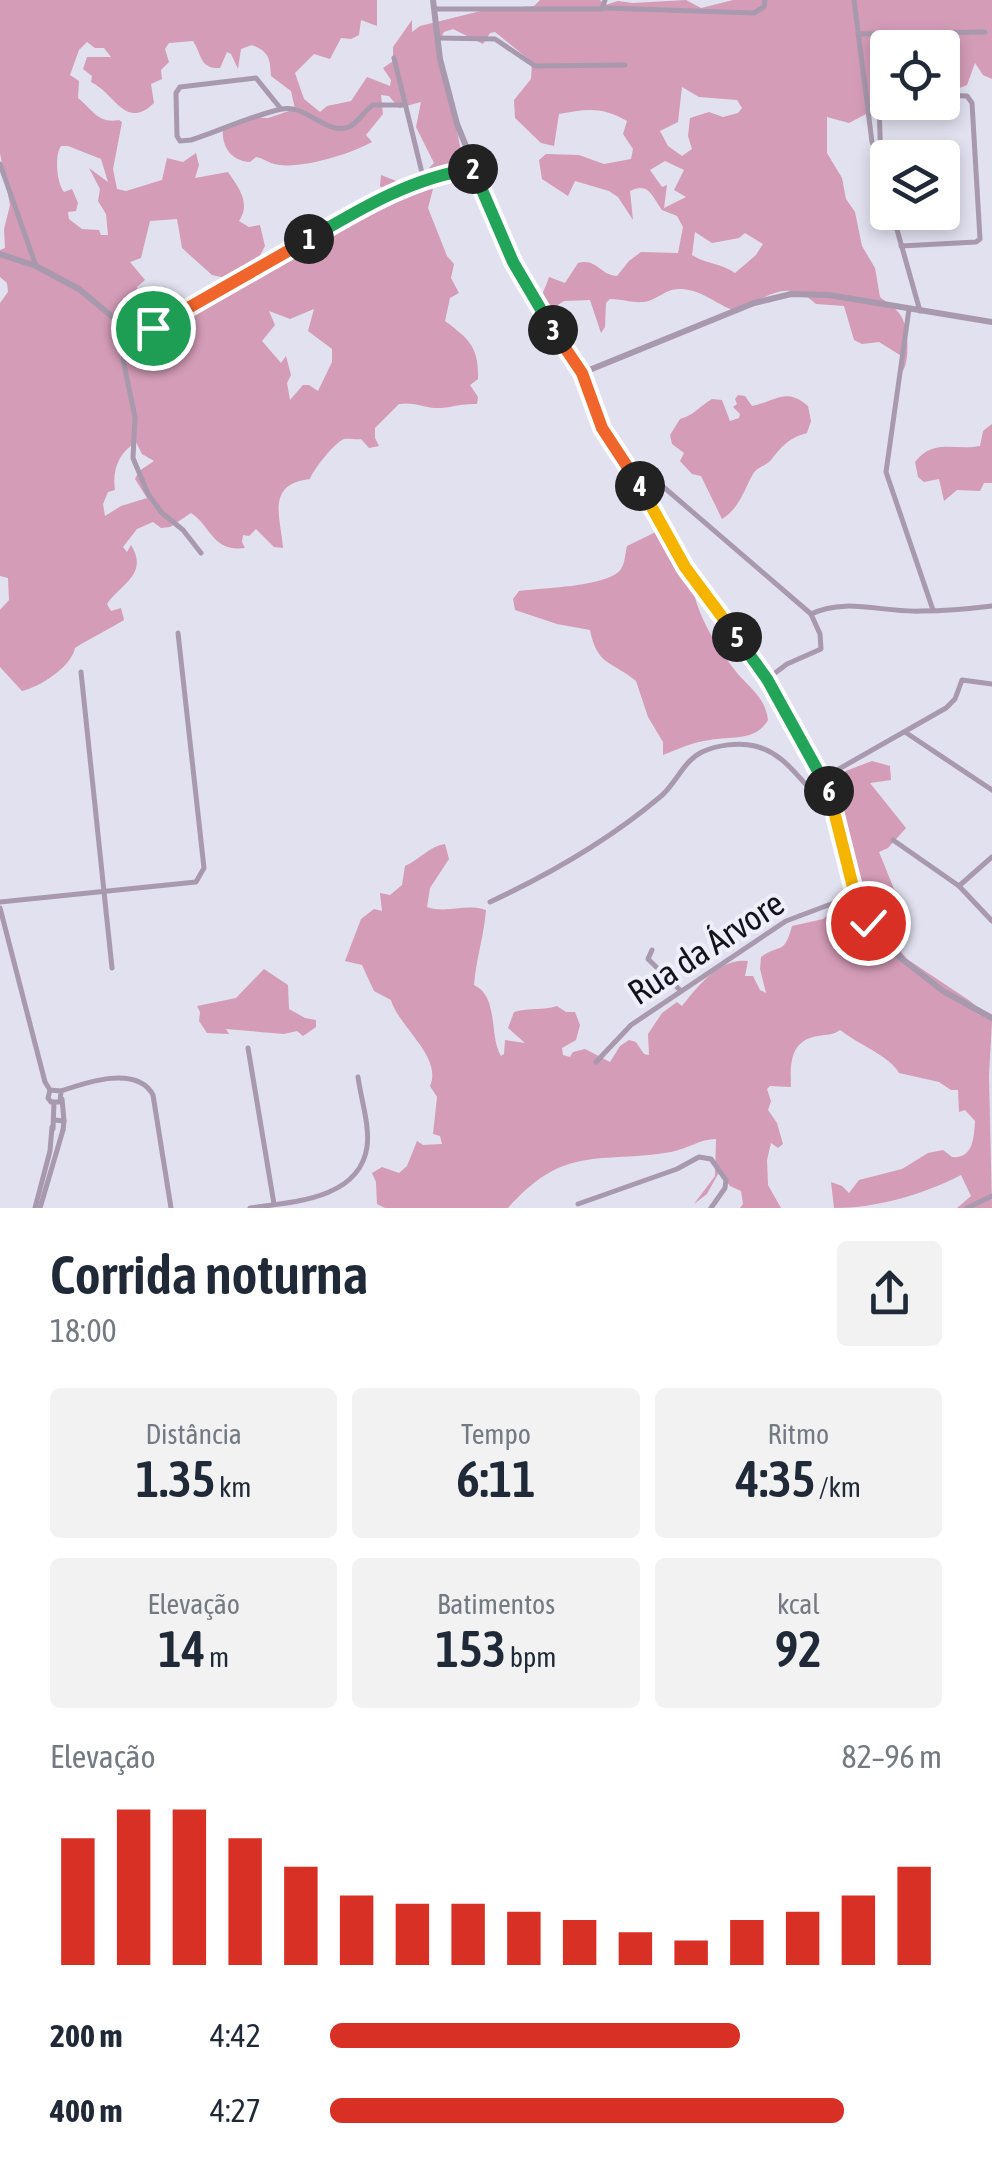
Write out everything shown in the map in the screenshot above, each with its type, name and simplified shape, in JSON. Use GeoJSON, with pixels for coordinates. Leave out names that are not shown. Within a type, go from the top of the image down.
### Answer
{"type":"FeatureCollection","features":[{"type":"Feature","properties":{"kind":"street"},"geometry":{"type":"LineString","coordinates":[[605,0],[605,8]]}},
{"type":"Feature","properties":{"kind":"street"},"geometry":{"type":"LineString","coordinates":[[765,0],[764,7],[754,12],[434,4],[448,91],[472,168],[524,285],[582,373],[602,428],[685,567],[767,679],[823,778],[834,803],[860,911],[880,939],[943,991],[992,1018]]}},
{"type":"Feature","properties":{"kind":"street"},"geometry":{"type":"LineString","coordinates":[[854,0],[872,140]]}},
{"type":"Feature","properties":{"kind":"street"},"geometry":{"type":"LineString","coordinates":[[858,34],[986,32]]}},
{"type":"Feature","properties":{"kind":"street"},"geometry":{"type":"LineString","coordinates":[[438,38],[495,39],[535,66],[626,65]]}},
{"type":"Feature","properties":{"kind":"street"},"geometry":{"type":"LineString","coordinates":[[394,58],[424,180]]}},
{"type":"Feature","properties":{"kind":"street"},"geometry":{"type":"LineString","coordinates":[[281,110],[256,78],[180,87],[176,93],[177,136],[180,141],[191,140],[281,110],[307,112],[341,128],[349,126],[373,105],[405,105]]}},
{"type":"Feature","properties":{"kind":"street"},"geometry":{"type":"LineString","coordinates":[[902,246],[976,242],[980,238],[972,103],[967,96],[960,96]]}},
{"type":"Feature","properties":{"kind":"street"},"geometry":{"type":"LineString","coordinates":[[0,164],[36,266]]}},
{"type":"Feature","properties":{"kind":"street"},"geometry":{"type":"LineString","coordinates":[[0,254],[36,266],[79,289],[126,328],[153,328],[358,210],[424,180],[472,168]]}},
{"type":"Feature","properties":{"kind":"street"},"geometry":{"type":"LineString","coordinates":[[897,230],[920,310]]}},
{"type":"Feature","properties":{"kind":"street"},"geometry":{"type":"LineString","coordinates":[[582,373],[754,302],[791,294],[829,295],[992,322]]}},
{"type":"Feature","properties":{"kind":"street"},"geometry":{"type":"LineString","coordinates":[[909,309],[886,472],[933,610]]}},
{"type":"Feature","properties":{"kind":"street"},"geometry":{"type":"LineString","coordinates":[[135,330],[123,360],[135,417],[134,458],[148,494],[201,553]]}},
{"type":"Feature","properties":{"kind":"street"},"geometry":{"type":"LineString","coordinates":[[624,461],[644,471],[811,614],[820,634],[821,650],[787,664],[767,679]]}},
{"type":"Feature","properties":{"kind":"street"},"geometry":{"type":"LineString","coordinates":[[811,614],[850,606],[921,612],[992,606]]}},
{"type":"Feature","properties":{"kind":"street"},"geometry":{"type":"LineString","coordinates":[[38,1208],[64,1121],[59,1098],[45,1082],[0,905],[196,882],[203,874],[178,633]]}},
{"type":"Feature","properties":{"kind":"street"},"geometry":{"type":"LineString","coordinates":[[80,672],[112,968]]}},
{"type":"Feature","properties":{"kind":"street"},"geometry":{"type":"LineString","coordinates":[[823,778],[952,704],[962,680],[992,684]]}},
{"type":"Feature","properties":{"kind":"street"},"geometry":{"type":"LineString","coordinates":[[905,732],[992,790]]}},
{"type":"Feature","properties":{"kind":"street"},"geometry":{"type":"LineString","coordinates":[[490,902],[547,875],[630,820],[664,793],[690,759],[702,752],[740,744],[772,752],[795,769],[814,794],[834,803]]}},
{"type":"Feature","properties":{"kind":"street"},"geometry":{"type":"LineString","coordinates":[[894,840],[958,886],[992,921]]}},
{"type":"Feature","properties":{"kind":"street"},"geometry":{"type":"LineString","coordinates":[[958,886],[992,857]]}},
{"type":"Feature","properties":{"kind":"street","name":"Rua da Árvore"},"geometry":{"type":"LineString","coordinates":[[596,1062],[631,1025],[786,920],[855,895]]}},
{"type":"Feature","properties":{"kind":"street"},"geometry":{"type":"LineString","coordinates":[[652,950],[648,958],[681,991]]}},
{"type":"Feature","properties":{"kind":"street"},"geometry":{"type":"LineString","coordinates":[[248,1048],[274,1204]]}},
{"type":"Feature","properties":{"kind":"street"},"geometry":{"type":"LineString","coordinates":[[250,1208],[332,1192],[347,1184],[366,1154],[368,1143],[358,1077]]}},
{"type":"Feature","properties":{"kind":"street"},"geometry":{"type":"LineString","coordinates":[[50,1090],[48,1098],[59,1098],[124,1078],[141,1080],[148,1086],[153,1095],[171,1208]]}},
{"type":"Feature","properties":{"kind":"street"},"geometry":{"type":"LineString","coordinates":[[38,1208],[59,1098]]}},
{"type":"Feature","properties":{"kind":"street"},"geometry":{"type":"LineString","coordinates":[[53,1124],[64,1121]]}},
{"type":"Feature","properties":{"kind":"street"},"geometry":{"type":"LineString","coordinates":[[53,1124],[55,1131],[63,1130]]}},
{"type":"Feature","properties":{"kind":"street"},"geometry":{"type":"LineString","coordinates":[[578,1204],[699,1157],[711,1159],[726,1180],[725,1188],[710,1208]]}},
{"type":"Feature","properties":{"kind":"street"},"geometry":{"type":"LineString","coordinates":[[967,1208],[992,1196]]}},
{"type":"Feature","properties":{"kind":"shaded area"},"geometry":{"type":"Polygon","coordinates":[[[0,0],[377,0],[377,26],[361,20],[359,35],[341,38],[330,59],[314,54],[295,73],[304,99],[320,112],[327,106],[351,101],[367,77],[390,86],[391,80],[383,68],[393,61],[393,47],[412,20],[412,32],[420,26],[485,10],[534,6],[540,0],[600,0],[605,5],[618,1],[686,0],[701,8],[733,0],[992,0],[992,79],[983,75],[975,63],[967,85],[960,88],[960,30],[870,30],[868,113],[849,123],[827,117],[827,153],[855,212],[862,246],[875,268],[880,297],[899,313],[905,325],[907,350],[903,371],[900,355],[879,342],[862,344],[854,340],[844,306],[816,304],[795,291],[775,293],[733,310],[681,289],[643,302],[610,299],[601,333],[590,300],[564,301],[547,312],[542,299],[549,277],[565,283],[578,263],[584,262],[617,276],[641,252],[678,253],[683,227],[677,216],[662,210],[646,189],[630,191],[633,220],[618,197],[609,191],[575,181],[568,196],[542,179],[539,160],[546,154],[579,155],[604,164],[631,159],[633,149],[623,134],[627,121],[593,110],[559,114],[554,146],[541,143],[515,118],[514,100],[531,79],[532,62],[495,32],[483,44],[453,29],[444,32],[439,41],[462,156],[459,169],[442,173],[429,168],[434,163],[416,127],[421,102],[399,108],[389,96],[381,95],[383,114],[366,135],[372,142],[351,152],[294,165],[256,157],[250,162],[243,161],[229,151],[223,128],[250,117],[268,118],[295,109],[291,91],[271,76],[269,60],[262,50],[252,45],[241,49],[238,69],[227,52],[220,68],[213,68],[205,63],[193,41],[169,43],[165,49],[169,62],[161,70],[162,79],[151,84],[154,103],[135,113],[128,112],[91,82],[92,76],[83,69],[87,57],[111,57],[104,48],[87,42],[79,50],[70,75],[79,81],[78,98],[92,111],[106,120],[122,122],[113,169],[117,189],[126,191],[162,180],[167,158],[183,162],[196,153],[199,165],[195,178],[228,172],[244,202],[239,221],[249,227],[260,225],[265,246],[257,261],[230,279],[212,275],[182,248],[177,219],[150,221],[141,258],[130,262],[145,280],[137,287],[142,326],[156,330],[169,324],[383,203],[387,193],[380,186],[381,175],[399,182],[415,175],[427,177],[434,185],[428,208],[454,264],[451,278],[459,293],[450,298],[445,321],[474,351],[478,379],[470,385],[478,397],[477,404],[444,408],[399,404],[375,428],[379,446],[369,448],[361,439],[340,441],[310,479],[296,482],[281,495],[283,548],[274,547],[256,529],[249,536],[243,535],[245,548],[226,546],[191,513],[170,527],[161,528],[153,522],[137,529],[123,547],[127,552],[131,545],[136,555],[135,571],[107,604],[111,611],[121,608],[124,620],[75,648],[68,662],[54,675],[22,691],[0,667],[0,610],[9,600],[8,578],[0,576],[0,303],[8,292],[7,283],[0,277],[0,250],[5,248],[4,229],[10,205],[0,153],[0,0]],[[682,87],[678,122],[660,131],[668,146],[682,156],[692,149],[688,136],[690,118],[709,112],[723,117],[742,108],[737,100],[699,97],[682,87]],[[61,146],[57,170],[62,188],[64,192],[72,189],[78,203],[76,211],[68,212],[69,219],[82,229],[108,235],[106,214],[98,201],[100,189],[89,168],[108,182],[101,159],[61,146]],[[665,161],[650,170],[662,187],[667,185],[664,208],[686,197],[674,190],[684,170],[665,161]],[[695,232],[692,255],[735,273],[763,244],[745,233],[739,238],[712,243],[695,232]],[[314,309],[290,319],[269,311],[275,325],[262,341],[281,363],[286,356],[291,375],[287,383],[290,400],[303,385],[318,391],[332,362],[332,349],[308,331],[314,309]],[[136,442],[118,462],[115,490],[108,492],[103,504],[105,516],[147,498],[135,479],[139,471],[154,461],[142,454],[136,442]]]}},
{"type":"Feature","properties":{"kind":"shaded area"},"geometry":{"type":"Polygon","coordinates":[[[738,395],[745,396],[752,406],[793,397],[808,406],[811,421],[807,433],[787,443],[755,472],[737,505],[722,519],[701,476],[692,474],[680,461],[684,453],[672,444],[670,435],[680,419],[712,399],[722,400],[730,421],[739,418],[733,407],[738,395]]]}},
{"type":"Feature","properties":{"kind":"shaded area"},"geometry":{"type":"Polygon","coordinates":[[[992,424],[992,483],[984,483],[980,491],[957,490],[944,501],[939,479],[924,482],[918,477],[915,462],[922,455],[937,448],[980,446],[983,431],[992,424]]]}},
{"type":"Feature","properties":{"kind":"shaded area"},"geometry":{"type":"Polygon","coordinates":[[[662,529],[680,560],[692,570],[694,596],[711,635],[759,698],[768,720],[750,735],[698,742],[663,755],[663,742],[648,717],[636,681],[601,657],[590,630],[515,610],[513,599],[519,591],[589,583],[614,575],[622,567],[627,546],[662,529]]]}},
{"type":"Feature","properties":{"kind":"shaded area"},"geometry":{"type":"Polygon","coordinates":[[[872,761],[890,766],[891,780],[870,783],[906,828],[879,852],[894,889],[901,896],[880,927],[907,959],[970,1001],[977,1007],[974,1011],[992,1021],[989,1076],[992,1208],[957,1208],[971,1196],[961,1175],[899,1199],[834,1208],[831,1182],[849,1193],[859,1180],[902,1169],[928,1153],[943,1150],[952,1157],[964,1155],[971,1146],[975,1121],[965,1110],[959,1112],[958,1090],[899,1073],[882,1056],[840,1030],[802,1042],[792,1062],[791,1087],[767,1089],[771,1101],[768,1110],[783,1144],[778,1148],[771,1143],[768,1185],[781,1208],[740,1208],[741,1191],[730,1186],[719,1172],[707,1194],[694,1204],[715,1176],[716,1139],[671,1152],[565,1165],[528,1188],[508,1208],[385,1208],[377,1204],[372,1173],[382,1167],[399,1173],[407,1166],[417,1141],[423,1145],[442,1144],[440,1136],[433,1134],[437,1097],[430,1086],[432,1075],[425,1053],[391,1000],[374,991],[362,965],[345,961],[361,919],[374,909],[382,911],[380,893],[390,895],[402,885],[405,866],[445,844],[449,859],[430,888],[427,907],[486,910],[474,985],[487,998],[501,1056],[505,1040],[525,1043],[508,1028],[514,1012],[557,1006],[575,1012],[580,1025],[576,1040],[562,1048],[563,1055],[570,1057],[585,1049],[610,1062],[629,1040],[649,1055],[648,1034],[662,1013],[677,1002],[682,1006],[719,968],[748,961],[745,976],[753,976],[766,993],[761,957],[784,945],[792,926],[823,919],[838,906],[860,906],[850,852],[832,792],[843,772],[872,761]]]}},
{"type":"Feature","properties":{"kind":"shaded area"},"geometry":{"type":"Polygon","coordinates":[[[264,969],[288,985],[289,1009],[316,1020],[316,1027],[303,1036],[297,1031],[284,1034],[226,1029],[229,1034],[207,1033],[199,1021],[197,1006],[236,998],[264,969]]]}},
{"type":"Feature","properties":{"kind":"route"},"geometry":{"type":"LineString","coordinates":[[153,328],[384,196],[424,180],[472,168],[524,285],[582,373],[602,428],[648,498],[685,567],[767,679],[823,778],[834,803],[855,895],[868,923]]}}]}
